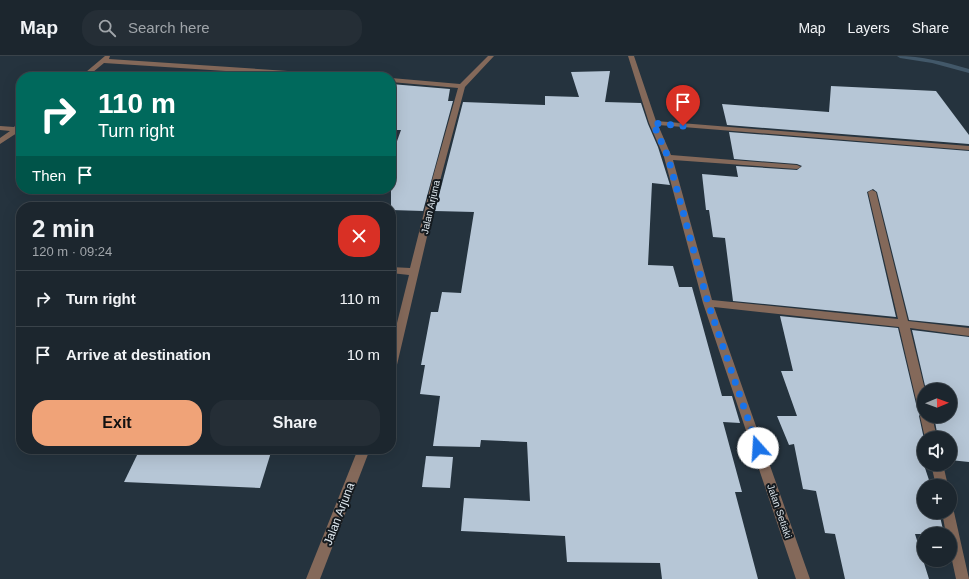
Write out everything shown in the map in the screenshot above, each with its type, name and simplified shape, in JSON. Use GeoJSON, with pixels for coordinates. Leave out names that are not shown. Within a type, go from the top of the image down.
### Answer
{"type":"FeatureCollection","features":[{"type":"Feature","properties":{"kind":"street"},"geometry":{"type":"LineString","coordinates":[[90,72],[110,56]]}},
{"type":"Feature","properties":{"kind":"street","name":"Jalan Arjuna"},"geometry":{"type":"LineString","coordinates":[[396,348],[437,177],[462,86],[491,56]]}},
{"type":"Feature","properties":{"kind":"street","name":"Jalan Setiaki"},"geometry":{"type":"LineString","coordinates":[[631,56],[653,123],[668,157],[708,303],[803,579]]}},
{"type":"Feature","properties":{"kind":"street"},"geometry":{"type":"LineString","coordinates":[[104,61],[272,72]]}},
{"type":"Feature","properties":{"kind":"street"},"geometry":{"type":"LineString","coordinates":[[396,80],[462,86]]}},
{"type":"Feature","properties":{"kind":"street"},"geometry":{"type":"LineString","coordinates":[[653,123],[969,148]]}},
{"type":"Feature","properties":{"kind":"street"},"geometry":{"type":"LineString","coordinates":[[0,128],[16,127]]}},
{"type":"Feature","properties":{"kind":"street"},"geometry":{"type":"LineString","coordinates":[[0,142],[16,129]]}},
{"type":"Feature","properties":{"kind":"street"},"geometry":{"type":"LineString","coordinates":[[668,157],[797,167]]}},
{"type":"Feature","properties":{"kind":"street"},"geometry":{"type":"LineString","coordinates":[[872,192],[918,383]]}},
{"type":"Feature","properties":{"kind":"street"},"geometry":{"type":"LineString","coordinates":[[396,270],[415,272]]}},
{"type":"Feature","properties":{"kind":"street"},"geometry":{"type":"LineString","coordinates":[[708,303],[969,332]]}},
{"type":"Feature","properties":{"kind":"street","name":"Jalan Arjuna"},"geometry":{"type":"LineString","coordinates":[[313,579],[362,454]]}},
{"type":"Feature","properties":{"kind":"street"},"geometry":{"type":"LineString","coordinates":[[950,519],[963,579]]}},
{"type":"Feature","properties":{"kind":"building"},"geometry":{"type":"Polygon","coordinates":[[[610,71],[605,102],[641,103],[658,147],[670,185],[652,183],[648,265],[673,266],[679,287],[692,287],[722,396],[732,396],[740,423],[723,422],[742,492],[735,492],[758,579],[662,579],[660,563],[567,562],[565,536],[461,531],[464,498],[530,501],[527,442],[481,440],[480,447],[433,446],[440,396],[420,394],[425,365],[421,365],[431,312],[438,312],[442,292],[461,293],[474,212],[435,211],[463,102],[545,105],[545,96],[579,97],[571,72],[610,71]]]}},
{"type":"Feature","properties":{"kind":"building"},"geometry":{"type":"Polygon","coordinates":[[[396,84],[450,89],[448,101],[453,101],[423,211],[396,210],[396,202],[391,202],[391,194],[396,194],[396,144],[401,130],[396,130],[396,84]]]}},
{"type":"Feature","properties":{"kind":"building"},"geometry":{"type":"Polygon","coordinates":[[[831,86],[936,91],[969,135],[969,144],[727,125],[722,104],[829,112],[831,86]]]}},
{"type":"Feature","properties":{"kind":"building"},"geometry":{"type":"Polygon","coordinates":[[[729,132],[969,151],[969,326],[909,320],[877,192],[873,189],[867,192],[896,317],[733,301],[725,238],[713,237],[709,210],[706,210],[702,174],[738,177],[736,166],[797,170],[802,166],[797,164],[734,159],[729,132]]]}},
{"type":"Feature","properties":{"kind":"building"},"geometry":{"type":"Polygon","coordinates":[[[780,316],[898,328],[917,408],[917,423],[921,423],[922,431],[917,431],[917,471],[926,471],[929,479],[917,479],[917,519],[941,519],[942,527],[917,527],[917,534],[915,534],[917,540],[917,567],[925,567],[929,579],[845,579],[835,534],[825,533],[816,491],[803,489],[794,444],[789,445],[777,416],[797,416],[781,371],[793,371],[780,316]]]}},
{"type":"Feature","properties":{"kind":"building"},"geometry":{"type":"Polygon","coordinates":[[[912,330],[969,337],[969,462],[957,461],[957,431],[937,431],[935,423],[957,423],[957,383],[924,383],[912,330]]]}},
{"type":"Feature","properties":{"kind":"building"},"geometry":{"type":"Polygon","coordinates":[[[138,454],[270,454],[260,488],[124,482],[138,454]]]}},
{"type":"Feature","properties":{"kind":"building"},"geometry":{"type":"Polygon","coordinates":[[[426,456],[453,457],[450,488],[422,487],[426,456]]]}},
{"type":"Feature","properties":{"kind":"waterway"},"geometry":{"type":"LineString","coordinates":[[900,56],[933,61],[969,71]]}},
{"type":"Feature","properties":{"kind":"route"},"geometry":{"type":"LineString","coordinates":[[683,126],[653,123],[668,157],[708,303],[758,448]]}}]}
